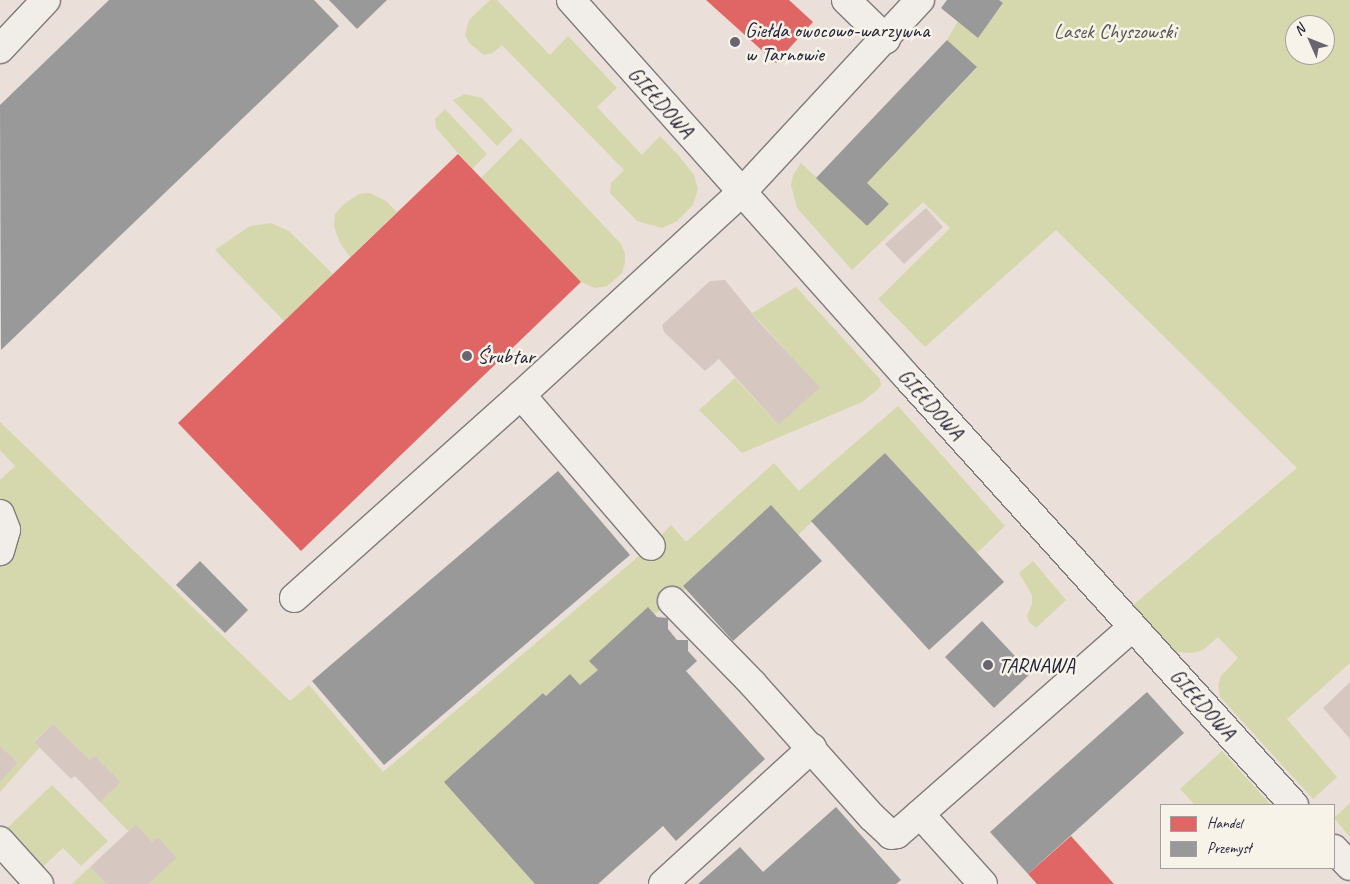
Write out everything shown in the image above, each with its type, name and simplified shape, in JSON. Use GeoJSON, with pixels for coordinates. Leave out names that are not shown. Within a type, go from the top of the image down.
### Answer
{"type":"FeatureCollection","features":[{"type":"Feature","properties":{"kind":"street"},"geometry":{"type":"LineString","coordinates":[[0,49],[46,0]]}},
{"type":"Feature","properties":{"kind":"street"},"geometry":{"type":"LineString","coordinates":[[846,0],[886,39]]}},
{"type":"Feature","properties":{"kind":"street"},"geometry":{"type":"LineString","coordinates":[[294,598],[521,395],[742,192],[886,39],[920,0]]}},
{"type":"Feature","properties":{"kind":"street","name":"GIEŁDOWA"},"geometry":{"type":"LineString","coordinates":[[574,1],[742,192],[1293,804]]}},
{"type":"Feature","properties":{"kind":"street"},"geometry":{"type":"LineString","coordinates":[[521,395],[651,546]]}},
{"type":"Feature","properties":{"kind":"street"},"geometry":{"type":"LineString","coordinates":[[0,514],[6,530],[0,551]]}},
{"type":"Feature","properties":{"kind":"street"},"geometry":{"type":"LineString","coordinates":[[672,601],[812,748],[872,817],[891,835],[897,834],[1133,627]]}},
{"type":"Feature","properties":{"kind":"street"},"geometry":{"type":"LineString","coordinates":[[663,884],[812,748]]}},
{"type":"Feature","properties":{"kind":"street"},"geometry":{"type":"LineString","coordinates":[[920,814],[983,884]]}},
{"type":"Feature","properties":{"kind":"street"},"geometry":{"type":"LineString","coordinates":[[0,841],[39,884]]}},
{"type":"Feature","properties":{"kind":"street"},"geometry":{"type":"LineString","coordinates":[[1335,850],[1350,866]]}},
{"type":"Feature","properties":{"kind":"green space"},"geometry":{"type":"Polygon","coordinates":[[[490,0],[497,0],[550,55],[568,36],[617,88],[597,107],[642,155],[660,136],[679,156],[694,175],[698,189],[693,205],[677,221],[662,228],[637,221],[610,193],[611,183],[624,170],[502,45],[493,53],[484,55],[469,43],[465,35],[469,20],[490,0]]]}},
{"type":"Feature","properties":{"kind":"green space","name":"Lasek Chyszowski"},"geometry":{"type":"Polygon","coordinates":[[[999,0],[1350,0],[1350,663],[1287,719],[1337,777],[1313,799],[1220,697],[1218,685],[1221,676],[1238,658],[1218,637],[1203,650],[1192,653],[1175,652],[1133,605],[1297,468],[1056,230],[925,347],[878,299],[950,228],[923,202],[852,270],[797,208],[791,185],[793,175],[801,163],[867,226],[889,204],[867,183],[977,68],[947,40],[958,21],[978,37],[1003,4],[999,0]]]}},
{"type":"Feature","properties":{"kind":"green space"},"geometry":{"type":"Polygon","coordinates":[[[465,94],[482,98],[513,130],[497,146],[453,100],[465,94]]]}},
{"type":"Feature","properties":{"kind":"green space"},"geometry":{"type":"Polygon","coordinates":[[[445,109],[487,154],[472,169],[436,128],[435,119],[445,109]]]}},
{"type":"Feature","properties":{"kind":"green space"},"geometry":{"type":"Polygon","coordinates":[[[521,138],[621,244],[625,254],[622,273],[607,286],[595,288],[581,282],[481,178],[521,138]]]}},
{"type":"Feature","properties":{"kind":"green space"},"geometry":{"type":"Polygon","coordinates":[[[370,193],[386,201],[397,212],[350,257],[340,243],[334,226],[335,214],[344,204],[359,194],[370,193]]]}},
{"type":"Feature","properties":{"kind":"green space"},"geometry":{"type":"Polygon","coordinates":[[[271,223],[289,231],[333,274],[284,321],[215,250],[250,226],[271,223]]]}},
{"type":"Feature","properties":{"kind":"green space"},"geometry":{"type":"Polygon","coordinates":[[[796,287],[880,379],[881,385],[862,402],[742,453],[699,410],[735,378],[779,425],[819,387],[752,313],[796,287]]]}},
{"type":"Feature","properties":{"kind":"green space"},"geometry":{"type":"Polygon","coordinates":[[[898,406],[1005,526],[977,553],[885,453],[798,535],[771,506],[683,586],[686,589],[672,601],[655,614],[648,608],[590,661],[598,670],[580,685],[570,674],[546,696],[543,693],[444,782],[535,884],[149,884],[177,858],[158,837],[152,842],[136,824],[128,831],[100,802],[121,782],[95,756],[90,760],[53,724],[34,741],[40,747],[0,792],[0,782],[18,763],[0,746],[0,566],[8,550],[11,514],[0,499],[0,480],[15,466],[0,450],[0,422],[290,701],[309,685],[383,772],[651,546],[671,525],[686,542],[774,463],[799,491],[898,406]]]}},
{"type":"Feature","properties":{"kind":"green space"},"geometry":{"type":"Polygon","coordinates":[[[1033,561],[1066,600],[1036,628],[1029,622],[1027,616],[1032,604],[1032,595],[1019,573],[1033,561]]]}},
{"type":"Feature","properties":{"kind":"green space"},"geometry":{"type":"Polygon","coordinates":[[[1222,751],[1270,804],[1194,804],[1180,789],[1222,751]]]}},
{"type":"Feature","properties":{"kind":"green space"},"geometry":{"type":"Polygon","coordinates":[[[52,785],[108,841],[81,866],[63,848],[36,873],[4,831],[52,785]]]}},
{"type":"Feature","properties":{"kind":"green space"},"geometry":{"type":"Polygon","coordinates":[[[1350,803],[1350,837],[1335,819],[1350,803]]]}},
{"type":"Feature","properties":{"kind":"green space"},"geometry":{"type":"Polygon","coordinates":[[[90,867],[106,884],[72,884],[90,867]]]}},
{"type":"Feature","properties":{"kind":"building: Handel"},"geometry":{"type":"Polygon","coordinates":[[[706,0],[789,0],[813,22],[776,63],[706,0]]]}},
{"type":"Feature","properties":{"kind":"building: Handel"},"geometry":{"type":"Polygon","coordinates":[[[458,154],[581,282],[301,551],[178,423],[458,154]]]}},
{"type":"Feature","properties":{"kind":"building: Handel"},"geometry":{"type":"Polygon","coordinates":[[[1071,836],[1114,884],[1037,884],[1028,874],[1071,836]]]}},
{"type":"Feature","properties":{"kind":"building: Przemysł"},"geometry":{"type":"Polygon","coordinates":[[[109,0],[314,0],[339,26],[1,350],[0,105],[109,0]]]}},
{"type":"Feature","properties":{"kind":"building: Przemysł"},"geometry":{"type":"Polygon","coordinates":[[[329,0],[387,0],[357,29],[329,0]]]}},
{"type":"Feature","properties":{"kind":"building: Przemysł"},"geometry":{"type":"Polygon","coordinates":[[[947,0],[999,0],[1003,3],[978,38],[941,8],[947,0]]]}},
{"type":"Feature","properties":{"kind":"building: Przemysł"},"geometry":{"type":"Polygon","coordinates":[[[947,40],[977,67],[867,183],[889,204],[867,226],[816,178],[947,40]]]}},
{"type":"Feature","properties":{"kind":"building: Przemysł"},"geometry":{"type":"Polygon","coordinates":[[[885,453],[1004,582],[929,650],[811,521],[885,453]]]}},
{"type":"Feature","properties":{"kind":"building: Przemysł"},"geometry":{"type":"Polygon","coordinates":[[[558,471],[630,555],[384,765],[312,681],[558,471]]]}},
{"type":"Feature","properties":{"kind":"building: Przemysł"},"geometry":{"type":"Polygon","coordinates":[[[771,505],[822,561],[733,641],[683,586],[771,505]]]}},
{"type":"Feature","properties":{"kind":"building: Przemysł"},"geometry":{"type":"Polygon","coordinates":[[[200,561],[248,610],[225,633],[176,585],[200,561]]]}},
{"type":"Feature","properties":{"kind":"building: Przemysł"},"geometry":{"type":"Polygon","coordinates":[[[648,607],[657,617],[668,618],[668,629],[677,640],[688,640],[688,651],[697,661],[686,671],[765,759],[676,841],[663,826],[598,884],[535,884],[444,782],[543,693],[546,696],[570,674],[580,685],[598,670],[589,661],[648,607]]]}},
{"type":"Feature","properties":{"kind":"building: Przemysł","name":"TARNAWA"},"geometry":{"type":"Polygon","coordinates":[[[982,621],[1031,673],[994,708],[945,657],[982,621]]]}},
{"type":"Feature","properties":{"kind":"building: Przemysł"},"geometry":{"type":"Polygon","coordinates":[[[1147,692],[1184,733],[1028,874],[990,832],[1147,692]]]}},
{"type":"Feature","properties":{"kind":"building: Przemysł"},"geometry":{"type":"Polygon","coordinates":[[[836,807],[901,880],[896,884],[698,884],[740,847],[763,872],[836,807]]]}},
{"type":"Feature","properties":{"kind":"building: Inne"},"geometry":{"type":"Polygon","coordinates":[[[926,208],[943,227],[904,264],[885,244],[926,208]]]}},
{"type":"Feature","properties":{"kind":"building: Inne"},"geometry":{"type":"Polygon","coordinates":[[[725,280],[759,322],[820,387],[779,425],[719,359],[705,371],[664,332],[662,325],[710,281],[725,280]]]}},
{"type":"Feature","properties":{"kind":"building: Inne"},"geometry":{"type":"Polygon","coordinates":[[[1350,682],[1350,739],[1323,708],[1350,682]]]}},
{"type":"Feature","properties":{"kind":"building: Inne"},"geometry":{"type":"Polygon","coordinates":[[[53,724],[90,760],[95,756],[121,782],[100,802],[75,776],[71,779],[34,742],[53,724]]]}},
{"type":"Feature","properties":{"kind":"building: Inne"},"geometry":{"type":"Polygon","coordinates":[[[0,746],[18,763],[0,782],[0,746]]]}},
{"type":"Feature","properties":{"kind":"building: Inne"},"geometry":{"type":"Polygon","coordinates":[[[136,824],[152,842],[158,837],[177,858],[149,884],[106,884],[90,867],[136,824]]]}},
{"type":"Feature","properties":{"kind":"place","name":"Giełda owocowo-warzywna w Tarnowie"},"geometry":{"type":"Point","coordinates":[735,42]}},
{"type":"Feature","properties":{"kind":"place","name":"Śrubtar"},"geometry":{"type":"Point","coordinates":[467,356]}},
{"type":"Feature","properties":{"kind":"place","name":"TARNAWA"},"geometry":{"type":"Point","coordinates":[988,665]}}]}
